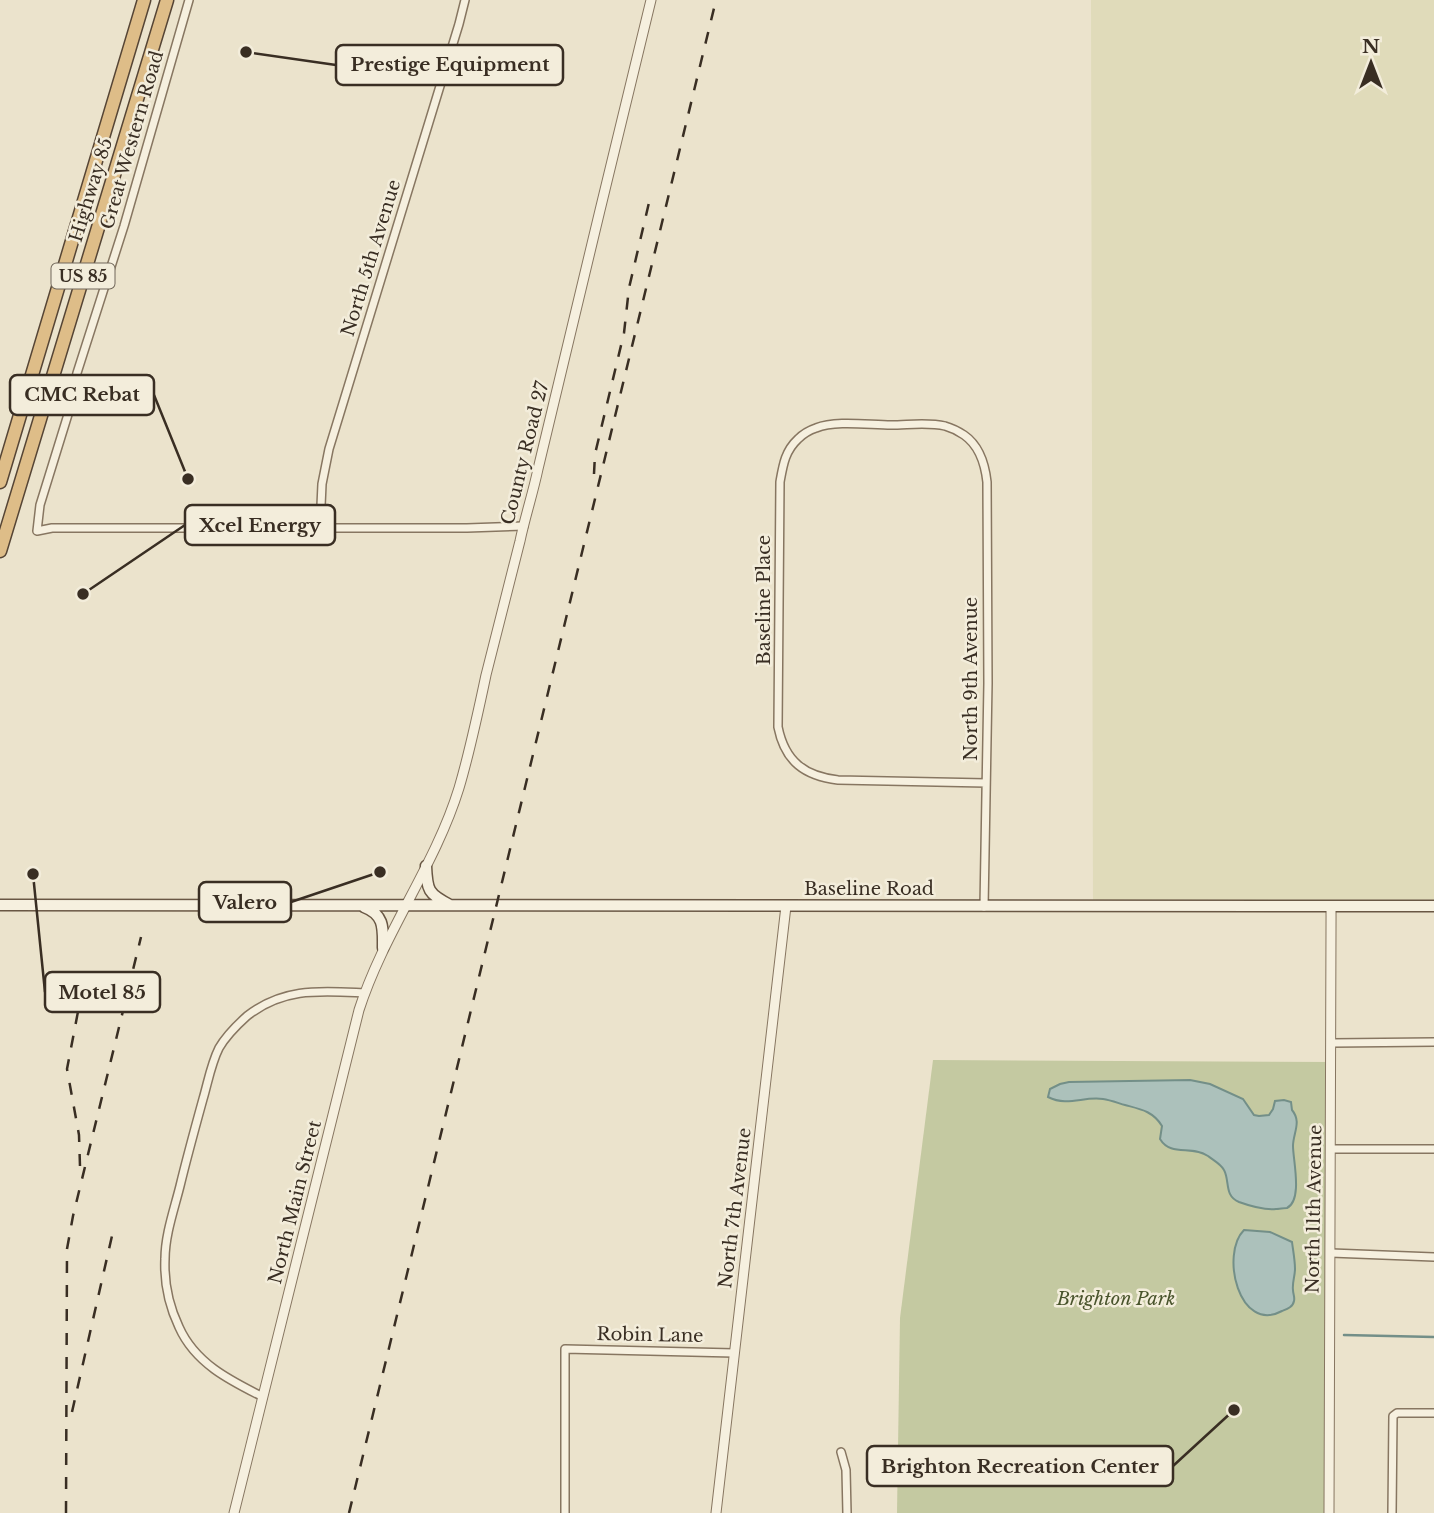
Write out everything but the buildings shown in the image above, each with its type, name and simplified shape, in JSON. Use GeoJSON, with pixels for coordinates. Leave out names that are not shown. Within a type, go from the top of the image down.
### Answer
{"type":"FeatureCollection","features":[{"type":"Feature","properties":{"kind":"highway","name":"Highway 85"},"geometry":{"type":"LineString","coordinates":[[0,482],[144,0]]}},
{"type":"Feature","properties":{"kind":"highway","name":"Highway 85"},"geometry":{"type":"LineString","coordinates":[[0,551],[167,0]]}},
{"type":"Feature","properties":{"kind":"main road"},"geometry":{"type":"LineString","coordinates":[[426,866],[427,885],[432,894],[453,906]]}},
{"type":"Feature","properties":{"kind":"main road","name":"Baseline Road"},"geometry":{"type":"LineString","coordinates":[[0,905],[1434,906]]}},
{"type":"Feature","properties":{"kind":"main road"},"geometry":{"type":"LineString","coordinates":[[362,906],[375,911],[383,926],[383,948]]}},
{"type":"Feature","properties":{"kind":"street","name":"Great Western Road"},"geometry":{"type":"LineString","coordinates":[[189,0],[124,226],[77,373],[70,408],[40,505],[37,531],[52,527],[320,528]]}},
{"type":"Feature","properties":{"kind":"street","name":"North 5th Avenue"},"geometry":{"type":"LineString","coordinates":[[320,528],[322,484],[329,449],[465,0]]}},
{"type":"Feature","properties":{"kind":"street","name":"County Road 27"},"geometry":{"type":"LineString","coordinates":[[406,906],[453,805],[466,764],[651,0]]}},
{"type":"Feature","properties":{"kind":"street","name":"Baseline Place"},"geometry":{"type":"LineString","coordinates":[[980,453],[966,436],[956,430],[944,426],[917,425],[818,427],[806,433],[789,449],[783,460],[780,482],[778,727],[785,750],[793,762],[811,774],[823,778],[986,783]]}},
{"type":"Feature","properties":{"kind":"street","name":"North 9th Avenue"},"geometry":{"type":"LineString","coordinates":[[980,453],[987,482],[988,689],[984,907]]}},
{"type":"Feature","properties":{"kind":"street"},"geometry":{"type":"LineString","coordinates":[[320,528],[524,526]]}},
{"type":"Feature","properties":{"kind":"street","name":"North Main Street"},"geometry":{"type":"LineString","coordinates":[[234,1513],[350,1041],[364,993],[383,948],[406,906]]}},
{"type":"Feature","properties":{"kind":"street","name":"North 7th Avenue"},"geometry":{"type":"LineString","coordinates":[[716,1513],[786,906]]}},
{"type":"Feature","properties":{"kind":"street","name":"North 11th Avenue"},"geometry":{"type":"LineString","coordinates":[[1329,1513],[1331,906]]}},
{"type":"Feature","properties":{"kind":"street"},"geometry":{"type":"LineString","coordinates":[[263,1397],[230,1380],[200,1357],[185,1339],[174,1316],[166,1277],[165,1250],[189,1148],[216,1055],[227,1036],[248,1015],[267,1003],[307,991],[364,993]]}},
{"type":"Feature","properties":{"kind":"street"},"geometry":{"type":"LineString","coordinates":[[1332,1043],[1434,1042]]}},
{"type":"Feature","properties":{"kind":"street"},"geometry":{"type":"LineString","coordinates":[[1331,1149],[1434,1149]]}},
{"type":"Feature","properties":{"kind":"street"},"geometry":{"type":"LineString","coordinates":[[1331,1253],[1434,1257]]}},
{"type":"Feature","properties":{"kind":"street","name":"Robin Lane"},"geometry":{"type":"LineString","coordinates":[[565,1513],[565,1349],[734,1353]]}},
{"type":"Feature","properties":{"kind":"street"},"geometry":{"type":"LineString","coordinates":[[1392,1513],[1393,1416],[1397,1413],[1434,1413]]}},
{"type":"Feature","properties":{"kind":"street"},"geometry":{"type":"LineString","coordinates":[[841,1452],[846,1470],[847,1513]]}},
{"type":"Feature","properties":{"kind":"shaded area"},"geometry":{"type":"Polygon","coordinates":[[[1091,0],[1434,0],[1434,906],[1093,906],[1091,0]]]}},
{"type":"Feature","properties":{"kind":"green space","name":"Brighton Park"},"geometry":{"type":"Polygon","coordinates":[[[933,1060],[1332,1062],[1329,1513],[897,1513],[900,1318],[933,1060]]]}},
{"type":"Feature","properties":{"kind":"water"},"geometry":{"type":"Polygon","coordinates":[[[1190,1080],[1210,1084],[1243,1099],[1254,1115],[1269,1115],[1275,1101],[1291,1102],[1297,1123],[1293,1146],[1296,1189],[1292,1204],[1287,1208],[1262,1208],[1234,1199],[1221,1166],[1202,1153],[1170,1148],[1160,1139],[1162,1126],[1146,1111],[1096,1098],[1062,1101],[1048,1097],[1050,1089],[1069,1082],[1190,1080]]]}},
{"type":"Feature","properties":{"kind":"water"},"geometry":{"type":"Polygon","coordinates":[[[1244,1230],[1270,1232],[1292,1242],[1295,1266],[1294,1300],[1288,1309],[1267,1315],[1255,1311],[1245,1302],[1234,1272],[1237,1241],[1244,1230]]]}},
{"type":"Feature","properties":{"kind":"waterway"},"geometry":{"type":"LineString","coordinates":[[1344,1335],[1434,1337]]}},
{"type":"Feature","properties":{"kind":"railway"},"geometry":{"type":"LineString","coordinates":[[349,1513],[716,0]]}},
{"type":"Feature","properties":{"kind":"railway"},"geometry":{"type":"LineString","coordinates":[[594,474],[595,454],[624,333],[629,288],[651,194]]}},
{"type":"Feature","properties":{"kind":"railway"},"geometry":{"type":"LineString","coordinates":[[66,1513],[67,1249],[141,937]]}},
{"type":"Feature","properties":{"kind":"railway"},"geometry":{"type":"LineString","coordinates":[[80,1166],[79,1135],[67,1069],[85,975]]}},
{"type":"Feature","properties":{"kind":"railway"},"geometry":{"type":"LineString","coordinates":[[72,1412],[114,1227]]}},
{"type":"Feature","properties":{"kind":"place","name":"Prestige Equipment"},"geometry":{"type":"Point","coordinates":[246,52]}},
{"type":"Feature","properties":{"kind":"place","name":"CMC Rebat"},"geometry":{"type":"Point","coordinates":[188,479]}},
{"type":"Feature","properties":{"kind":"place","name":"Xcel Energy"},"geometry":{"type":"Point","coordinates":[83,594]}},
{"type":"Feature","properties":{"kind":"place","name":"Valero"},"geometry":{"type":"Point","coordinates":[380,872]}},
{"type":"Feature","properties":{"kind":"place","name":"Motel 85"},"geometry":{"type":"Point","coordinates":[33,874]}},
{"type":"Feature","properties":{"kind":"place","name":"Brighton Recreation Center"},"geometry":{"type":"Point","coordinates":[1234,1410]}}]}
